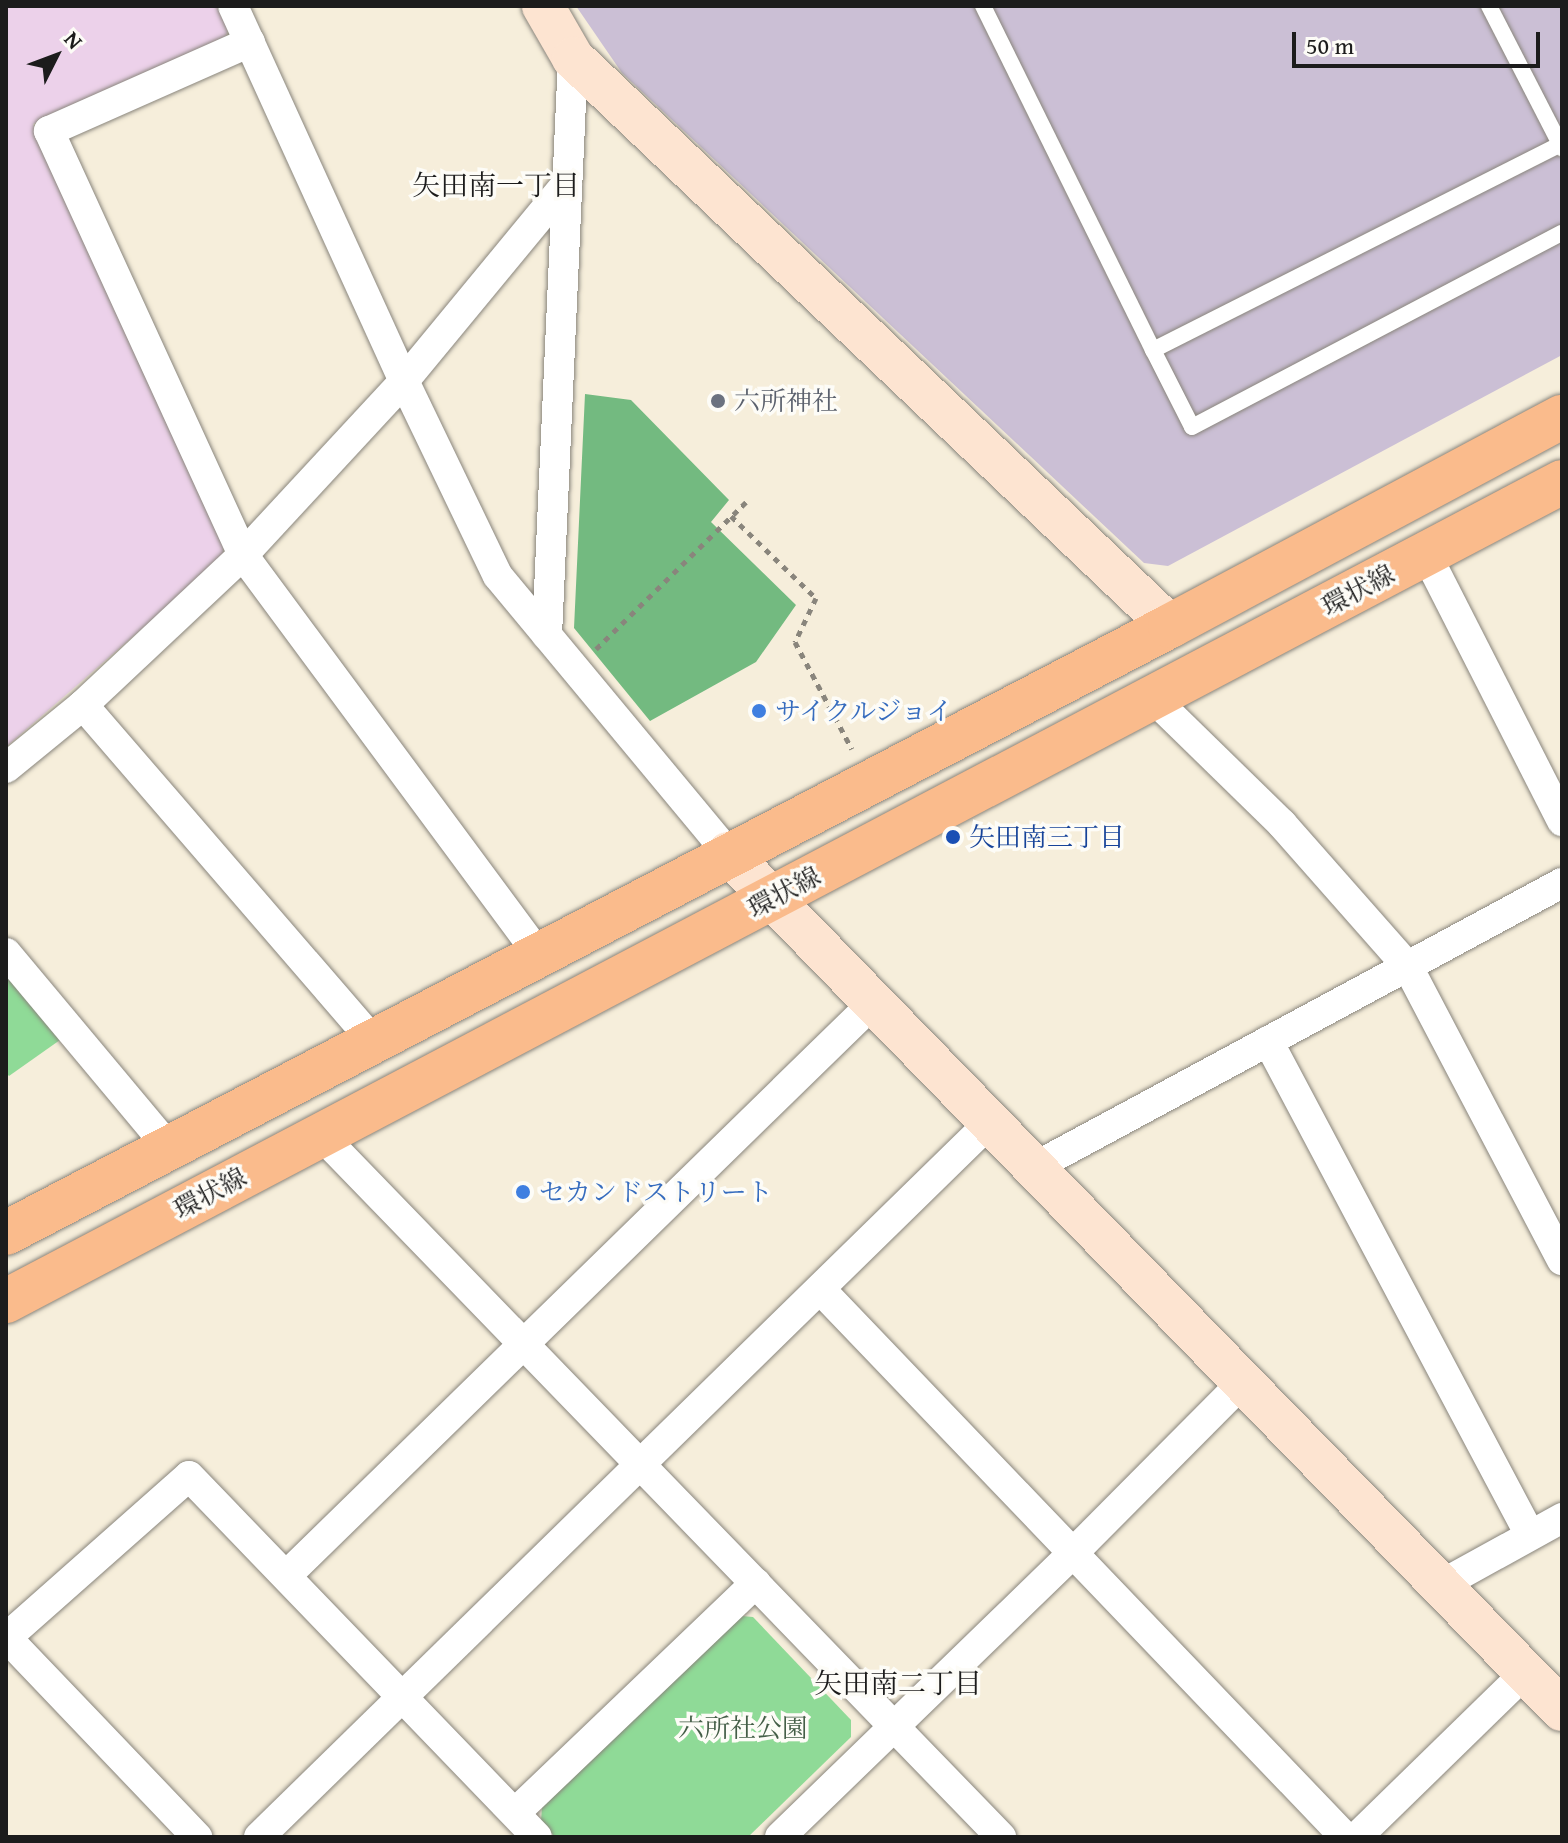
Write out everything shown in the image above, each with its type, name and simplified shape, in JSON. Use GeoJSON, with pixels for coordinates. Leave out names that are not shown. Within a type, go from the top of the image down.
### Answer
{"type":"FeatureCollection","features":[{"type":"Feature","properties":{"kind":"main road"},"geometry":{"type":"LineString","coordinates":[[6,1233],[728,853],[1170,626],[1562,417]]}},
{"type":"Feature","properties":{"kind":"main road","name":"環状線"},"geometry":{"type":"LineString","coordinates":[[6,1301],[1562,482]]}},
{"type":"Feature","properties":{"kind":"street"},"geometry":{"type":"LineString","coordinates":[[233,6],[404,381],[498,576],[728,853],[771,899],[1562,1710]]}},
{"type":"Feature","properties":{"kind":"street"},"geometry":{"type":"LineString","coordinates":[[543,6],[573,58],[1170,626]]}},
{"type":"Feature","properties":{"kind":"street"},"geometry":{"type":"LineString","coordinates":[[250,42],[49,131],[243,555],[538,953]]}},
{"type":"Feature","properties":{"kind":"street"},"geometry":{"type":"LineString","coordinates":[[547,635],[573,58]]}},
{"type":"Feature","properties":{"kind":"street"},"geometry":{"type":"LineString","coordinates":[[6,768],[83,705],[243,555],[404,381],[567,183]]}},
{"type":"Feature","properties":{"kind":"street"},"geometry":{"type":"LineString","coordinates":[[1426,554],[1562,821]]}},
{"type":"Feature","properties":{"kind":"street"},"geometry":{"type":"LineString","coordinates":[[1154,699],[1282,824],[1408,967],[1562,1260]]}},
{"type":"Feature","properties":{"kind":"street"},"geometry":{"type":"LineString","coordinates":[[83,705],[373,1041]]}},
{"type":"Feature","properties":{"kind":"street"},"geometry":{"type":"LineString","coordinates":[[1031,1169],[1562,883]]}},
{"type":"Feature","properties":{"kind":"street"},"geometry":{"type":"LineString","coordinates":[[6,953],[168,1147]]}},
{"type":"Feature","properties":{"kind":"street"},"geometry":{"type":"LineString","coordinates":[[286,1576],[872,1004]]}},
{"type":"Feature","properties":{"kind":"street"},"geometry":{"type":"LineString","coordinates":[[1268,1041],[1530,1535]]}},
{"type":"Feature","properties":{"kind":"street"},"geometry":{"type":"LineString","coordinates":[[259,1837],[988,1124]]}},
{"type":"Feature","properties":{"kind":"street"},"geometry":{"type":"LineString","coordinates":[[320,1134],[525,1342],[1001,1837]]}},
{"type":"Feature","properties":{"kind":"street"},"geometry":{"type":"LineString","coordinates":[[820,1289],[1345,1837]]}},
{"type":"Feature","properties":{"kind":"street"},"geometry":{"type":"LineString","coordinates":[[780,1837],[892,1725],[1074,1552],[1243,1382]]}},
{"type":"Feature","properties":{"kind":"street"},"geometry":{"type":"LineString","coordinates":[[197,1837],[6,1638],[189,1476],[537,1837]]}},
{"type":"Feature","properties":{"kind":"street"},"geometry":{"type":"LineString","coordinates":[[1439,1586],[1562,1518]]}},
{"type":"Feature","properties":{"kind":"street"},"geometry":{"type":"LineString","coordinates":[[515,1813],[756,1583]]}},
{"type":"Feature","properties":{"kind":"street"},"geometry":{"type":"LineString","coordinates":[[1357,1837],[1525,1673]]}},
{"type":"Feature","properties":{"kind":"lane"},"geometry":{"type":"LineString","coordinates":[[983,6],[1192,427],[1562,233]]}},
{"type":"Feature","properties":{"kind":"lane"},"geometry":{"type":"LineString","coordinates":[[1153,350],[1561,146],[1489,6]]}},
{"type":"Feature","properties":{"kind":"path"},"geometry":{"type":"LineString","coordinates":[[575,669],[746,502]]}},
{"type":"Feature","properties":{"kind":"path"},"geometry":{"type":"LineString","coordinates":[[731,516],[816,598],[795,642],[869,780]]}},
{"type":"Feature","properties":{"kind":"shaded area"},"geometry":{"type":"Polygon","coordinates":[[[6,6],[217,6],[228,29],[225,39],[33,124],[224,545],[222,559],[6,747],[6,6]]]}},
{"type":"Feature","properties":{"kind":"shaded area"},"geometry":{"type":"Polygon","coordinates":[[[576,6],[1562,6],[1562,355],[1168,566],[1144,563],[622,73],[576,6]]]}},
{"type":"Feature","properties":{"kind":"green space"},"geometry":{"type":"Polygon","coordinates":[[[585,394],[631,400],[729,500],[711,522],[796,605],[756,662],[650,721],[574,628],[585,394]]]}},
{"type":"Feature","properties":{"kind":"green space"},"geometry":{"type":"Polygon","coordinates":[[[6,975],[60,1040],[9,1076],[6,1073],[6,975]]]}},
{"type":"Feature","properties":{"kind":"green space","name":"六所社公園"},"geometry":{"type":"Polygon","coordinates":[[[742,1616],[753,1617],[851,1720],[851,1737],[748,1837],[555,1837],[541,1821],[542,1807],[742,1616]]]}},
{"type":"Feature","properties":{"kind":"place","name":"六所神社"},"geometry":{"type":"Point","coordinates":[718,401]}},
{"type":"Feature","properties":{"kind":"place","name":"サイクルジョイ"},"geometry":{"type":"Point","coordinates":[759,711]}},
{"type":"Feature","properties":{"kind":"place","name":"矢田南三丁目"},"geometry":{"type":"Point","coordinates":[953,837]}},
{"type":"Feature","properties":{"kind":"place","name":"セカンドストリート"},"geometry":{"type":"Point","coordinates":[523,1192]}},
{"type":"Feature","properties":{"kind":"district","name":"矢田南一丁目"},"geometry":{"type":"Point","coordinates":[496,185]}},
{"type":"Feature","properties":{"kind":"district","name":"矢田南二丁目"},"geometry":{"type":"Point","coordinates":[898,1683]}}]}
